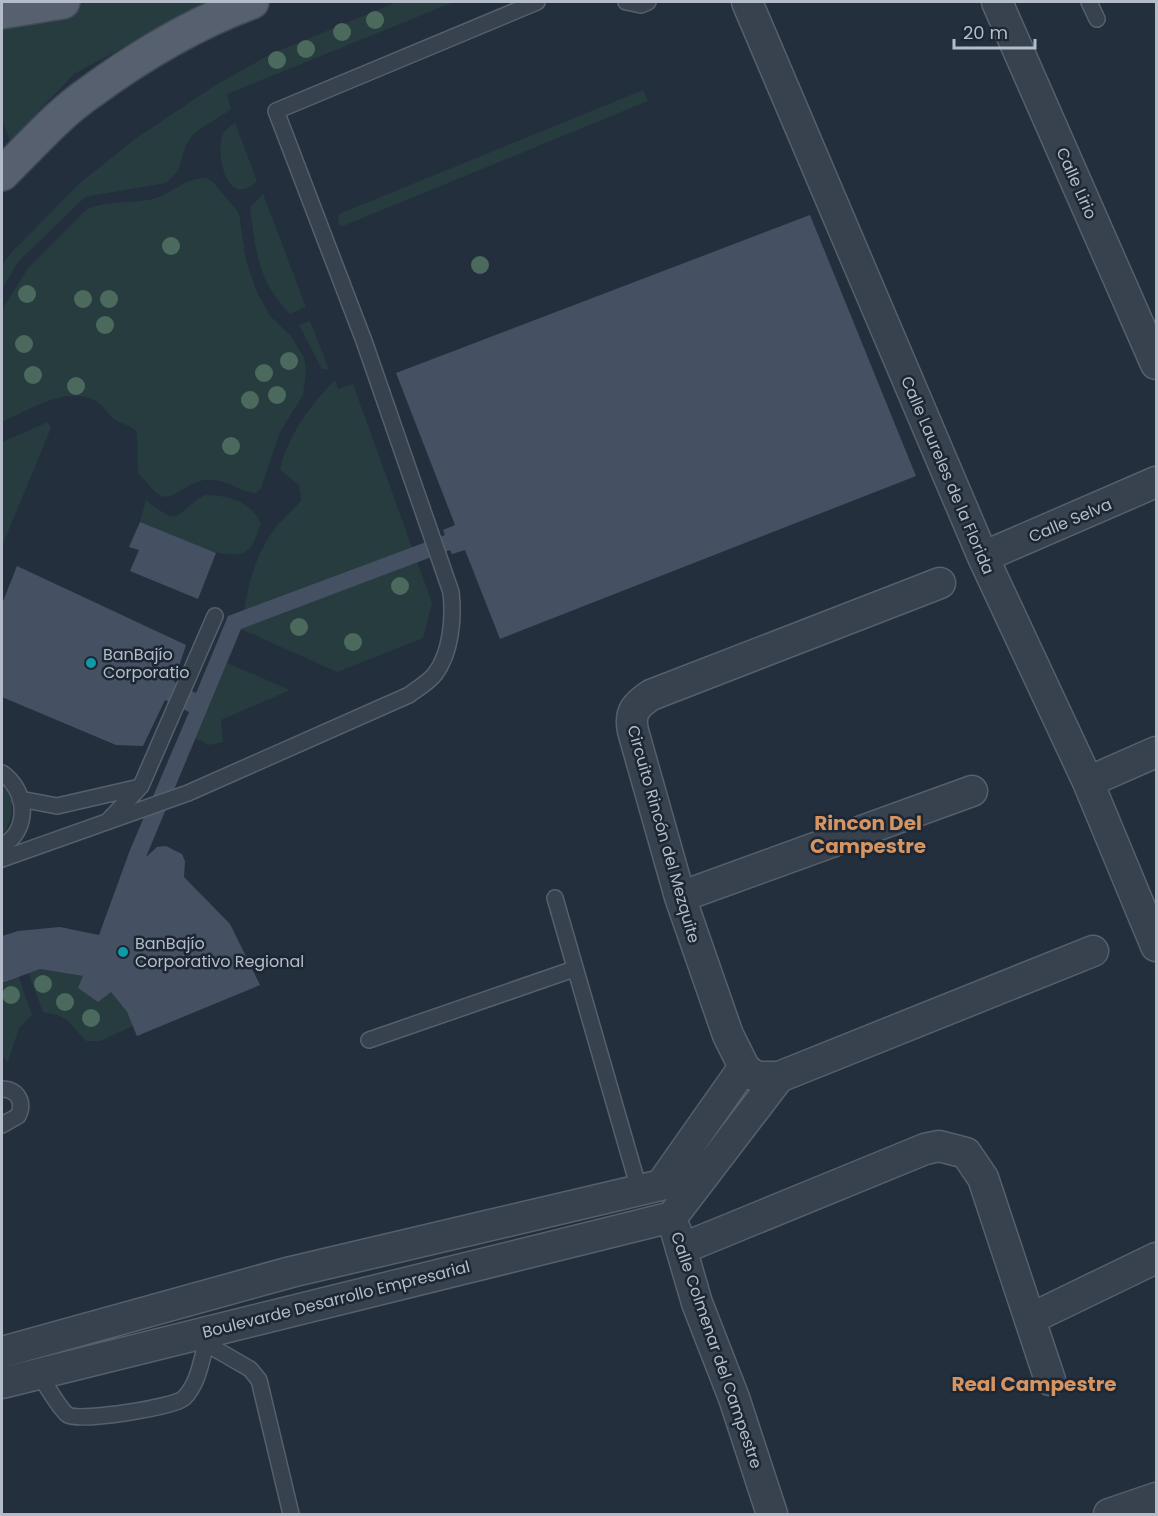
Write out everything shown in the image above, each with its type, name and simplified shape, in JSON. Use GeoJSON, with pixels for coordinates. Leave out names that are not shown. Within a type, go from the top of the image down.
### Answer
{"type":"FeatureCollection","features":[{"type":"Feature","properties":{"kind":"main road"},"geometry":{"type":"LineString","coordinates":[[2,12],[63,2]]}},
{"type":"Feature","properties":{"kind":"main road"},"geometry":{"type":"LineString","coordinates":[[2,174],[87,94],[154,50],[231,9],[252,2]]}},
{"type":"Feature","properties":{"kind":"street","name":"Calle Laureles de la Florida"},"geometry":{"type":"LineString","coordinates":[[747,2],[983,557],[1088,782],[1156,946]]}},
{"type":"Feature","properties":{"kind":"street","name":"Calle Lirio"},"geometry":{"type":"LineString","coordinates":[[997,2],[1156,364]]}},
{"type":"Feature","properties":{"kind":"street","name":"Calle Selva"},"geometry":{"type":"LineString","coordinates":[[983,557],[1156,482]]}},
{"type":"Feature","properties":{"kind":"street","name":"Circuito Rincón del Mezquite"},"geometry":{"type":"LineString","coordinates":[[744,1067],[728,1035],[680,897],[632,724],[632,712],[651,694],[940,583]]}},
{"type":"Feature","properties":{"kind":"street"},"geometry":{"type":"LineString","coordinates":[[1088,782],[1156,752]]}},
{"type":"Feature","properties":{"kind":"street"},"geometry":{"type":"LineString","coordinates":[[680,897],[972,791]]}},
{"type":"Feature","properties":{"kind":"street"},"geometry":{"type":"LineString","coordinates":[[2,1352],[291,1272],[650,1187],[744,1067],[760,1077],[779,1077],[1093,951]]}},
{"type":"Feature","properties":{"kind":"street"},"geometry":{"type":"LineString","coordinates":[[672,1217],[779,1077]]}},
{"type":"Feature","properties":{"kind":"street"},"geometry":{"type":"LineString","coordinates":[[681,1249],[926,1149],[939,1146],[966,1153],[983,1178],[1050,1380]]}},
{"type":"Feature","properties":{"kind":"street","name":"Calle Colmenar del Campestre"},"geometry":{"type":"LineString","coordinates":[[650,1187],[672,1217],[697,1303],[734,1398],[772,1515]]}},
{"type":"Feature","properties":{"kind":"street","name":"Boulevarde Desarrollo Empresarial"},"geometry":{"type":"LineString","coordinates":[[2,1383],[198,1339],[297,1309],[672,1217]]}},
{"type":"Feature","properties":{"kind":"street"},"geometry":{"type":"LineString","coordinates":[[1030,1319],[1156,1258]]}},
{"type":"Feature","properties":{"kind":"street"},"geometry":{"type":"LineString","coordinates":[[291,1272],[297,1309]]}},
{"type":"Feature","properties":{"kind":"street"},"geometry":{"type":"LineString","coordinates":[[1108,1515],[1156,1498]]}},
{"type":"Feature","properties":{"kind":"lane"},"geometry":{"type":"LineString","coordinates":[[2,859],[188,793],[409,695],[435,676],[452,627],[452,592],[364,340],[276,111],[537,2]]}},
{"type":"Feature","properties":{"kind":"lane"},"geometry":{"type":"LineString","coordinates":[[626,2],[641,4],[648,2]]}},
{"type":"Feature","properties":{"kind":"lane"},"geometry":{"type":"LineString","coordinates":[[1089,2],[1097,19]]}},
{"type":"Feature","properties":{"kind":"lane"},"geometry":{"type":"LineString","coordinates":[[106,823],[141,786],[215,616]]}},
{"type":"Feature","properties":{"kind":"lane"},"geometry":{"type":"LineString","coordinates":[[2,773],[13,781],[20,799],[23,820],[12,840],[2,846]]}},
{"type":"Feature","properties":{"kind":"lane"},"geometry":{"type":"LineString","coordinates":[[20,799],[57,806],[141,786]]}},
{"type":"Feature","properties":{"kind":"lane"},"geometry":{"type":"LineString","coordinates":[[555,898],[574,969],[650,1187]]}},
{"type":"Feature","properties":{"kind":"lane"},"geometry":{"type":"LineString","coordinates":[[369,1040],[574,969]]}},
{"type":"Feature","properties":{"kind":"lane"},"geometry":{"type":"LineString","coordinates":[[2,1089],[10,1089],[18,1095],[21,1108],[18,1116],[2,1125]]}},
{"type":"Feature","properties":{"kind":"lane"},"geometry":{"type":"LineString","coordinates":[[39,1374],[67,1414],[84,1419],[182,1401],[193,1389],[198,1339],[250,1369],[259,1380],[291,1515]]}},
{"type":"Feature","properties":{"kind":"green space"},"geometry":{"type":"Polygon","coordinates":[[[2,2],[208,2],[74,74],[10,141],[2,119],[2,2]]]}},
{"type":"Feature","properties":{"kind":"green space"},"geometry":{"type":"Polygon","coordinates":[[[397,2],[454,2],[227,94],[231,109],[192,136],[187,142],[180,166],[172,177],[165,183],[85,197],[18,262],[2,289],[2,265],[10,254],[80,183],[135,139],[214,86],[271,54],[397,2]]]}},
{"type":"Feature","properties":{"kind":"green space"},"geometry":{"type":"Polygon","coordinates":[[[643,90],[648,101],[343,226],[338,225],[339,214],[643,90]]]}},
{"type":"Feature","properties":{"kind":"green space"},"geometry":{"type":"Polygon","coordinates":[[[235,123],[257,181],[246,189],[237,189],[230,183],[225,174],[220,150],[221,139],[225,131],[235,123]]]}},
{"type":"Feature","properties":{"kind":"green space"},"geometry":{"type":"Polygon","coordinates":[[[206,178],[213,182],[239,213],[246,261],[257,292],[270,316],[291,336],[304,358],[306,370],[303,395],[280,432],[261,488],[256,493],[244,491],[220,481],[204,480],[164,497],[156,493],[138,473],[135,430],[114,419],[94,400],[83,396],[59,398],[2,422],[2,310],[28,268],[87,209],[103,204],[153,199],[191,180],[206,178]]]}},
{"type":"Feature","properties":{"kind":"green space"},"geometry":{"type":"Polygon","coordinates":[[[263,194],[306,307],[290,314],[264,277],[257,252],[250,207],[263,194]]]}},
{"type":"Feature","properties":{"kind":"green space"},"geometry":{"type":"Polygon","coordinates":[[[310,321],[329,369],[322,369],[299,325],[310,321]]]}},
{"type":"Feature","properties":{"kind":"green space"},"geometry":{"type":"Polygon","coordinates":[[[335,380],[338,389],[353,384],[432,603],[423,638],[337,672],[241,629],[248,589],[261,551],[276,527],[301,500],[299,485],[280,470],[283,457],[301,421],[335,380]]]}},
{"type":"Feature","properties":{"kind":"green space"},"geometry":{"type":"Polygon","coordinates":[[[48,422],[51,428],[2,546],[2,442],[48,422]]]}},
{"type":"Feature","properties":{"kind":"green space"},"geometry":{"type":"Polygon","coordinates":[[[205,495],[222,496],[238,501],[257,516],[261,524],[248,550],[235,555],[223,554],[193,545],[140,522],[146,500],[166,514],[177,516],[205,495]]]}},
{"type":"Feature","properties":{"kind":"green space"},"geometry":{"type":"Polygon","coordinates":[[[227,663],[290,690],[221,720],[223,742],[209,745],[195,738],[227,663]]]}},
{"type":"Feature","properties":{"kind":"green space"},"geometry":{"type":"Polygon","coordinates":[[[2,785],[10,796],[12,810],[9,823],[2,835],[2,785]]]}},
{"type":"Feature","properties":{"kind":"green space"},"geometry":{"type":"Polygon","coordinates":[[[40,969],[83,976],[79,988],[111,992],[127,1012],[133,1026],[100,1041],[86,1041],[68,1021],[58,1015],[43,1012],[28,972],[40,969]]]}},
{"type":"Feature","properties":{"kind":"green space"},"geometry":{"type":"Polygon","coordinates":[[[18,975],[32,1015],[19,1028],[8,1062],[2,1056],[2,984],[18,975]]]}},
{"type":"Feature","properties":{"kind":"building"},"geometry":{"type":"Polygon","coordinates":[[[810,215],[916,476],[500,639],[465,550],[452,554],[450,550],[241,629],[146,857],[157,847],[166,846],[182,854],[185,861],[184,877],[230,924],[260,985],[137,1036],[127,1012],[111,992],[98,1002],[78,988],[83,976],[40,969],[2,983],[2,936],[18,931],[60,927],[99,935],[130,850],[189,712],[165,700],[143,746],[116,745],[2,697],[2,604],[17,566],[186,645],[174,682],[196,693],[228,616],[445,535],[443,530],[455,525],[396,373],[810,215]]]}},
{"type":"Feature","properties":{"kind":"building"},"geometry":{"type":"Polygon","coordinates":[[[140,522],[216,553],[198,599],[130,571],[139,550],[129,547],[140,522]]]}},
{"type":"Feature","properties":{"kind":"place","name":"BanBajío Corporatio"},"geometry":{"type":"Point","coordinates":[91,663]}},
{"type":"Feature","properties":{"kind":"place","name":"BanBajío Corporativo Regional"},"geometry":{"type":"Point","coordinates":[123,952]}},
{"type":"Feature","properties":{"kind":"district","name":"Rincon Del Campestre"},"geometry":{"type":"Point","coordinates":[868,834]}},
{"type":"Feature","properties":{"kind":"district","name":"Real Campestre"},"geometry":{"type":"Point","coordinates":[1034,1384]}}]}
